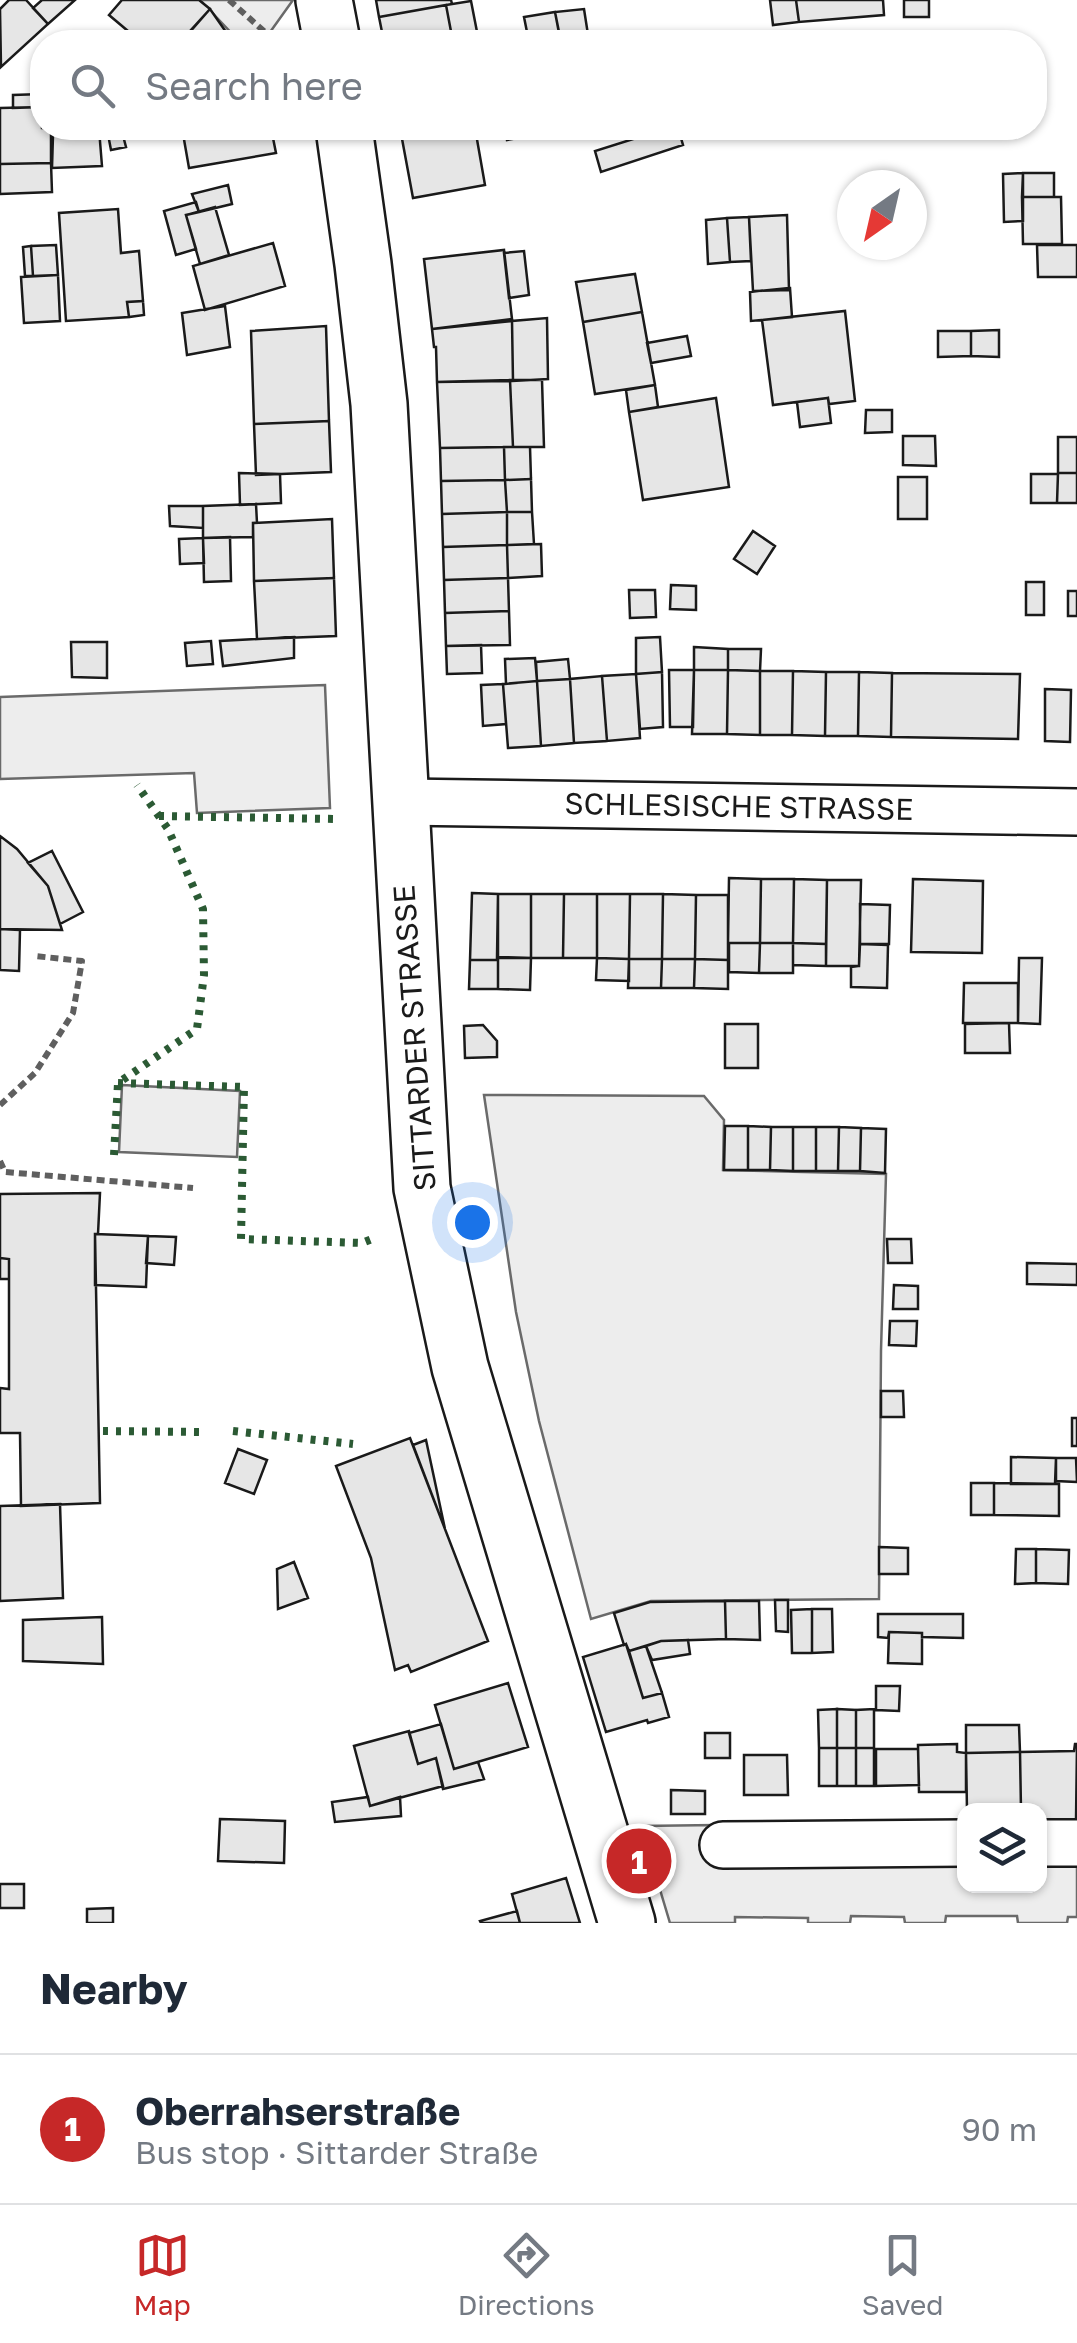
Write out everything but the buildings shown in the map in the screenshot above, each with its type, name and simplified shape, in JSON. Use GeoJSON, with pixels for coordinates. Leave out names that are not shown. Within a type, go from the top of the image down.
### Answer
{"type":"FeatureCollection","features":[{"type":"Feature","properties":{"kind":"street"},"geometry":{"type":"LineString","coordinates":[[324,0],[330,30]]}},
{"type":"Feature","properties":{"kind":"street","name":"SITTARDER STRASSE"},"geometry":{"type":"LineString","coordinates":[[346,140],[378,404],[422,1188],[460,1366],[627,1923]]}},
{"type":"Feature","properties":{"kind":"street","name":"SCHLESISCHE STRASSE"},"geometry":{"type":"LineString","coordinates":[[401,802],[1077,812]]}},
{"type":"Feature","properties":{"kind":"street"},"geometry":{"type":"LineString","coordinates":[[1047,1843],[1077,1843]]}},
{"type":"Feature","properties":{"kind":"street"},"geometry":{"type":"LineString","coordinates":[[723,1845],[957,1844]]}},
{"type":"Feature","properties":{"kind":"path"},"geometry":{"type":"LineString","coordinates":[[229,0],[263,30]]}},
{"type":"Feature","properties":{"kind":"path"},"geometry":{"type":"LineString","coordinates":[[0,1105],[34,1073],[73,1013],[82,961],[35,956]]}},
{"type":"Feature","properties":{"kind":"path"},"geometry":{"type":"LineString","coordinates":[[0,1162],[4,1172],[193,1188]]}},
{"type":"Feature","properties":{"kind":"shaded area"},"geometry":{"type":"Polygon","coordinates":[[[200,0],[293,0],[272,30],[229,30],[200,0]]]}},
{"type":"Feature","properties":{"kind":"shaded area"},"geometry":{"type":"Polygon","coordinates":[[[325,685],[330,808],[197,813],[194,773],[0,779],[0,697],[325,685]]]}},
{"type":"Feature","properties":{"kind":"shaded area"},"geometry":{"type":"Polygon","coordinates":[[[122,1085],[240,1091],[237,1157],[119,1152],[122,1085]]]}},
{"type":"Feature","properties":{"kind":"shaded area"},"geometry":{"type":"Polygon","coordinates":[[[484,1095],[704,1096],[724,1120],[723,1170],[886,1174],[879,1599],[651,1601],[591,1619],[539,1421],[516,1312],[484,1095]]]}},
{"type":"Feature","properties":{"kind":"shaded area"},"geometry":{"type":"Polygon","coordinates":[[[716,1825],[957,1857],[957,1893],[1047,1893],[1047,1857],[1077,1857],[1077,1917],[1068,1917],[1067,1923],[1018,1923],[1017,1916],[946,1916],[945,1923],[905,1923],[904,1917],[851,1916],[850,1923],[735,1917],[735,1923],[670,1923],[641,1826],[716,1825]]]}},
{"type":"Feature","properties":{"kind":"hedge"},"geometry":{"type":"LineString","coordinates":[[114,1155],[118,1083],[197,1029],[204,975],[203,909],[168,829],[137,785]]}},
{"type":"Feature","properties":{"kind":"hedge"},"geometry":{"type":"LineString","coordinates":[[159,816],[337,819]]}},
{"type":"Feature","properties":{"kind":"hedge"},"geometry":{"type":"LineString","coordinates":[[118,1083],[244,1087],[241,1239],[362,1243],[377,1237]]}},
{"type":"Feature","properties":{"kind":"hedge"},"geometry":{"type":"LineString","coordinates":[[103,1431],[202,1432]]}},
{"type":"Feature","properties":{"kind":"hedge"},"geometry":{"type":"LineString","coordinates":[[233,1431],[353,1444]]}},
{"type":"Feature","properties":{"kind":"place","name":"Oberrahserstraße"},"geometry":{"type":"Point","coordinates":[639,1861]}}]}
